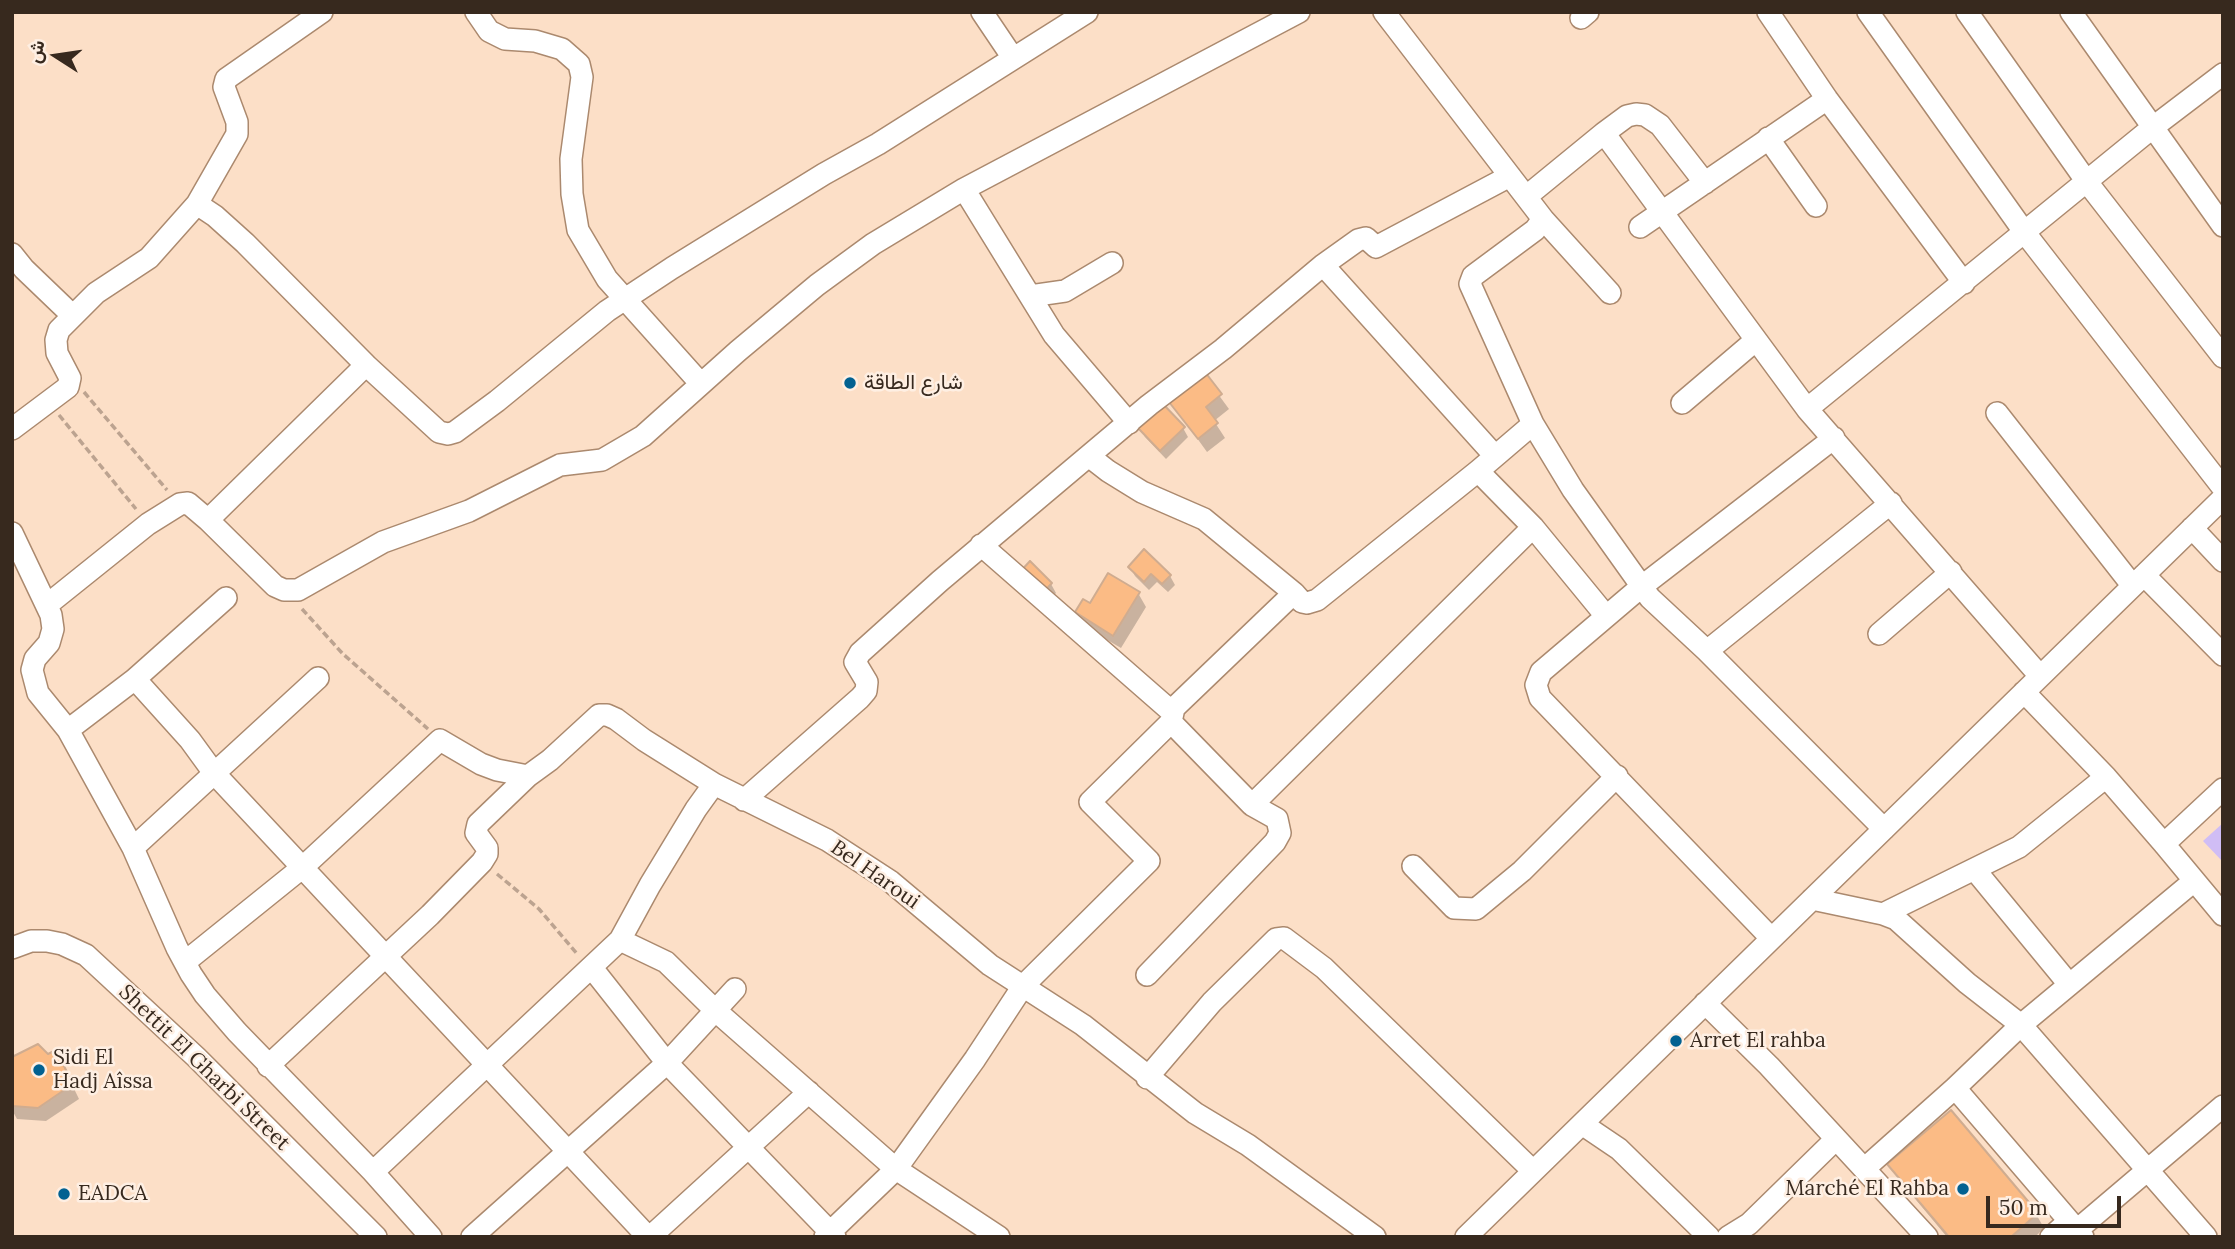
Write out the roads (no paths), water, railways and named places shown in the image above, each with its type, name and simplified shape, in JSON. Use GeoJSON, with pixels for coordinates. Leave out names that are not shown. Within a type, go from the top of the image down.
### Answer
{"type":"FeatureCollection","features":[{"type":"Feature","properties":{"kind":"street"},"geometry":{"type":"LineString","coordinates":[[12,429],[68,387],[70,378],[57,353],[56,340],[59,330],[96,293],[149,258],[197,204],[237,134],[237,122],[224,87],[226,79],[322,12]]}},
{"type":"Feature","properties":{"kind":"street"},"geometry":{"type":"LineString","coordinates":[[476,12],[489,31],[505,39],[535,41],[562,49],[579,64],[582,77],[571,159],[572,194],[578,230],[607,279],[701,384]]}},
{"type":"Feature","properties":{"kind":"street"},"geometry":{"type":"LineString","coordinates":[[982,12],[1013,58]]}},
{"type":"Feature","properties":{"kind":"street"},"geometry":{"type":"LineString","coordinates":[[197,204],[245,243],[366,365],[439,432],[448,434],[455,432],[497,401],[607,311],[672,268],[824,174],[878,144],[1087,12]]}},
{"type":"Feature","properties":{"kind":"street"},"geometry":{"type":"LineString","coordinates":[[47,605],[148,524],[180,504],[188,503],[208,520],[275,586],[284,590],[298,590],[383,542],[469,512],[560,465],[602,460],[616,454],[643,436],[817,285],[873,244],[964,189],[1299,12]]}},
{"type":"Feature","properties":{"kind":"street"},"geometry":{"type":"LineString","coordinates":[[1768,12],[1827,99],[1964,283]]}},
{"type":"Feature","properties":{"kind":"street"},"geometry":{"type":"LineString","coordinates":[[1868,12],[2025,233],[2223,488]]}},
{"type":"Feature","properties":{"kind":"street"},"geometry":{"type":"LineString","coordinates":[[1966,12],[2087,182],[2223,357]]}},
{"type":"Feature","properties":{"kind":"street"},"geometry":{"type":"LineString","coordinates":[[2071,12],[2223,226]]}},
{"type":"Feature","properties":{"kind":"street"},"geometry":{"type":"LineString","coordinates":[[1387,13],[1543,219],[1609,293]]}},
{"type":"Feature","properties":{"kind":"street"},"geometry":{"type":"LineString","coordinates":[[1807,409],[2152,128],[2219,83]]}},
{"type":"Feature","properties":{"kind":"street"},"geometry":{"type":"LineString","coordinates":[[1640,228],[1827,99]]}},
{"type":"Feature","properties":{"kind":"street"},"geometry":{"type":"LineString","coordinates":[[1527,196],[1627,116],[1645,115],[1660,125],[1704,183]]}},
{"type":"Feature","properties":{"kind":"street"},"geometry":{"type":"LineString","coordinates":[[1604,133],[1807,409],[2040,676]]}},
{"type":"Feature","properties":{"kind":"street"},"geometry":{"type":"LineString","coordinates":[[1768,138],[1816,206]]}},
{"type":"Feature","properties":{"kind":"street"},"geometry":{"type":"LineString","coordinates":[[744,800],[866,691],[867,682],[855,658],[891,623],[1129,423],[1323,265],[1363,238],[1376,247],[1510,176]]}},
{"type":"Feature","properties":{"kind":"street"},"geometry":{"type":"LineString","coordinates":[[964,189],[1054,335],[1129,423]]}},
{"type":"Feature","properties":{"kind":"street"},"geometry":{"type":"LineString","coordinates":[[1543,219],[1535,230],[1473,276],[1470,284],[1533,424],[1573,490],[1641,587],[1884,829]]}},
{"type":"Feature","properties":{"kind":"street"},"geometry":{"type":"LineString","coordinates":[[12,254],[24,270],[72,316]]}},
{"type":"Feature","properties":{"kind":"street"},"geometry":{"type":"LineString","coordinates":[[1030,296],[1065,291],[1112,263]]}},
{"type":"Feature","properties":{"kind":"street"},"geometry":{"type":"LineString","coordinates":[[1323,265],[1495,456]]}},
{"type":"Feature","properties":{"kind":"street"},"geometry":{"type":"LineString","coordinates":[[1682,402],[1756,340]]}},
{"type":"Feature","properties":{"kind":"street"},"geometry":{"type":"LineString","coordinates":[[208,520],[366,365]]}},
{"type":"Feature","properties":{"kind":"street"},"geometry":{"type":"LineString","coordinates":[[1997,413],[2138,580],[2223,655]]}},
{"type":"Feature","properties":{"kind":"street"},"geometry":{"type":"LineString","coordinates":[[1090,457],[1142,492],[1204,519],[1302,602],[1307,603],[1317,600],[1533,424]]}},
{"type":"Feature","properties":{"kind":"street"},"geometry":{"type":"LineString","coordinates":[[1771,938],[1540,698],[1536,685],[1541,672],[1606,616],[1834,438]]}},
{"type":"Feature","properties":{"kind":"street"},"geometry":{"type":"LineString","coordinates":[[1478,471],[1533,527],[1606,616]]}},
{"type":"Feature","properties":{"kind":"street"},"geometry":{"type":"LineString","coordinates":[[1466,1237],[2223,498]]}},
{"type":"Feature","properties":{"kind":"street"},"geometry":{"type":"LineString","coordinates":[[1707,651],[1891,503]]}},
{"type":"Feature","properties":{"kind":"street"},"geometry":{"type":"LineString","coordinates":[[1252,805],[1533,527]]}},
{"type":"Feature","properties":{"kind":"street"},"geometry":{"type":"LineString","coordinates":[[2192,528],[2223,561]]}},
{"type":"Feature","properties":{"kind":"street"},"geometry":{"type":"LineString","coordinates":[[12,533],[47,605],[53,629],[49,643],[35,659],[32,670],[38,693],[68,730],[133,848],[185,962],[205,995],[268,1066],[373,1172],[431,1237]]}},
{"type":"Feature","properties":{"kind":"street"},"geometry":{"type":"LineString","coordinates":[[982,545],[1171,717],[1252,805],[1277,819],[1280,833],[1275,842],[1147,975]]}},
{"type":"Feature","properties":{"kind":"street"},"geometry":{"type":"LineString","coordinates":[[1879,634],[1951,572]]}},
{"type":"Feature","properties":{"kind":"street"},"geometry":{"type":"LineString","coordinates":[[592,968],[667,1063],[830,1235],[896,1168],[975,1059],[1023,986],[1149,861],[1090,802],[1171,717],[1174,708],[1294,593]]}},
{"type":"Feature","properties":{"kind":"street"},"geometry":{"type":"LineString","coordinates":[[68,730],[135,679],[226,598]]}},
{"type":"Feature","properties":{"kind":"street"},"geometry":{"type":"LineString","coordinates":[[133,848],[318,678]]}},
{"type":"Feature","properties":{"kind":"street"},"geometry":{"type":"LineString","coordinates":[[135,679],[190,740],[214,773],[649,1237],[808,1092]]}},
{"type":"Feature","properties":{"kind":"street"},"geometry":{"type":"LineString","coordinates":[[2024,692],[2106,777],[2223,915]]}},
{"type":"Feature","properties":{"kind":"street","name":"Bel Haroui"},"geometry":{"type":"LineString","coordinates":[[386,957],[487,855],[487,848],[476,833],[478,824],[593,719],[599,715],[607,715],[714,784],[827,840],[891,881],[990,965],[1083,1025],[1147,1078],[1195,1113],[1248,1145],[1375,1237]]}},
{"type":"Feature","properties":{"kind":"street"},"geometry":{"type":"LineString","coordinates":[[185,962],[303,867],[440,740],[481,764],[528,776]]}},
{"type":"Feature","properties":{"kind":"street"},"geometry":{"type":"LineString","coordinates":[[1413,866],[1454,908],[1476,909],[1522,871],[1617,776]]}},
{"type":"Feature","properties":{"kind":"street"},"geometry":{"type":"LineString","coordinates":[[1883,914],[2018,847],[2106,777]]}},
{"type":"Feature","properties":{"kind":"street"},"geometry":{"type":"LineString","coordinates":[[373,1172],[620,940],[657,874],[714,784]]}},
{"type":"Feature","properties":{"kind":"street"},"geometry":{"type":"LineString","coordinates":[[2164,844],[2223,789]]}},
{"type":"Feature","properties":{"kind":"street"},"geometry":{"type":"LineString","coordinates":[[1975,870],[2068,983]]}},
{"type":"Feature","properties":{"kind":"street"},"geometry":{"type":"LineString","coordinates":[[1864,1169],[2068,983],[2194,881]]}},
{"type":"Feature","properties":{"kind":"street"},"geometry":{"type":"LineString","coordinates":[[1812,899],[1896,919],[1967,983],[2021,1025],[2206,1237]]}},
{"type":"Feature","properties":{"kind":"street"},"geometry":{"type":"LineString","coordinates":[[1147,1078],[1212,1002],[1276,939],[1284,938],[1324,968],[1533,1171]]}},
{"type":"Feature","properties":{"kind":"street"},"geometry":{"type":"LineString","coordinates":[[620,940],[666,962],[716,1012],[896,1168],[999,1237]]}},
{"type":"Feature","properties":{"kind":"street","name":"Shettit El Gharbi Street"},"geometry":{"type":"LineString","coordinates":[[12,948],[31,941],[47,942],[62,944],[86,955],[196,1057],[376,1237]]}},
{"type":"Feature","properties":{"kind":"street"},"geometry":{"type":"LineString","coordinates":[[268,1066],[386,957]]}},
{"type":"Feature","properties":{"kind":"street"},"geometry":{"type":"LineString","coordinates":[[472,1237],[667,1063],[735,989]]}},
{"type":"Feature","properties":{"kind":"street"},"geometry":{"type":"LineString","coordinates":[[1705,1003],[1927,1237]]}},
{"type":"Feature","properties":{"kind":"street"},"geometry":{"type":"LineString","coordinates":[[1955,1088],[2076,1229]]}},
{"type":"Feature","properties":{"kind":"street"},"geometry":{"type":"LineString","coordinates":[[2051,1237],[2076,1229],[2223,1106]]}},
{"type":"Feature","properties":{"kind":"street"},"geometry":{"type":"LineString","coordinates":[[1582,1124],[1619,1149],[1709,1237]]}},
{"type":"Feature","properties":{"kind":"street"},"geometry":{"type":"LineString","coordinates":[[1728,1237],[1749,1224],[1836,1139]]}},
{"type":"Feature","properties":{"kind":"place","name":"شارع الطاقة"},"geometry":{"type":"Point","coordinates":[850,383]}},
{"type":"Feature","properties":{"kind":"place","name":"Arret El rahba"},"geometry":{"type":"Point","coordinates":[1676,1041]}},
{"type":"Feature","properties":{"kind":"place","name":"Sidi El Hadj Aîssa"},"geometry":{"type":"Point","coordinates":[39,1070]}},
{"type":"Feature","properties":{"kind":"place","name":"Marché El Rahba"},"geometry":{"type":"Point","coordinates":[1963,1189]}},
{"type":"Feature","properties":{"kind":"place","name":"EADCA"},"geometry":{"type":"Point","coordinates":[64,1194]}}]}
